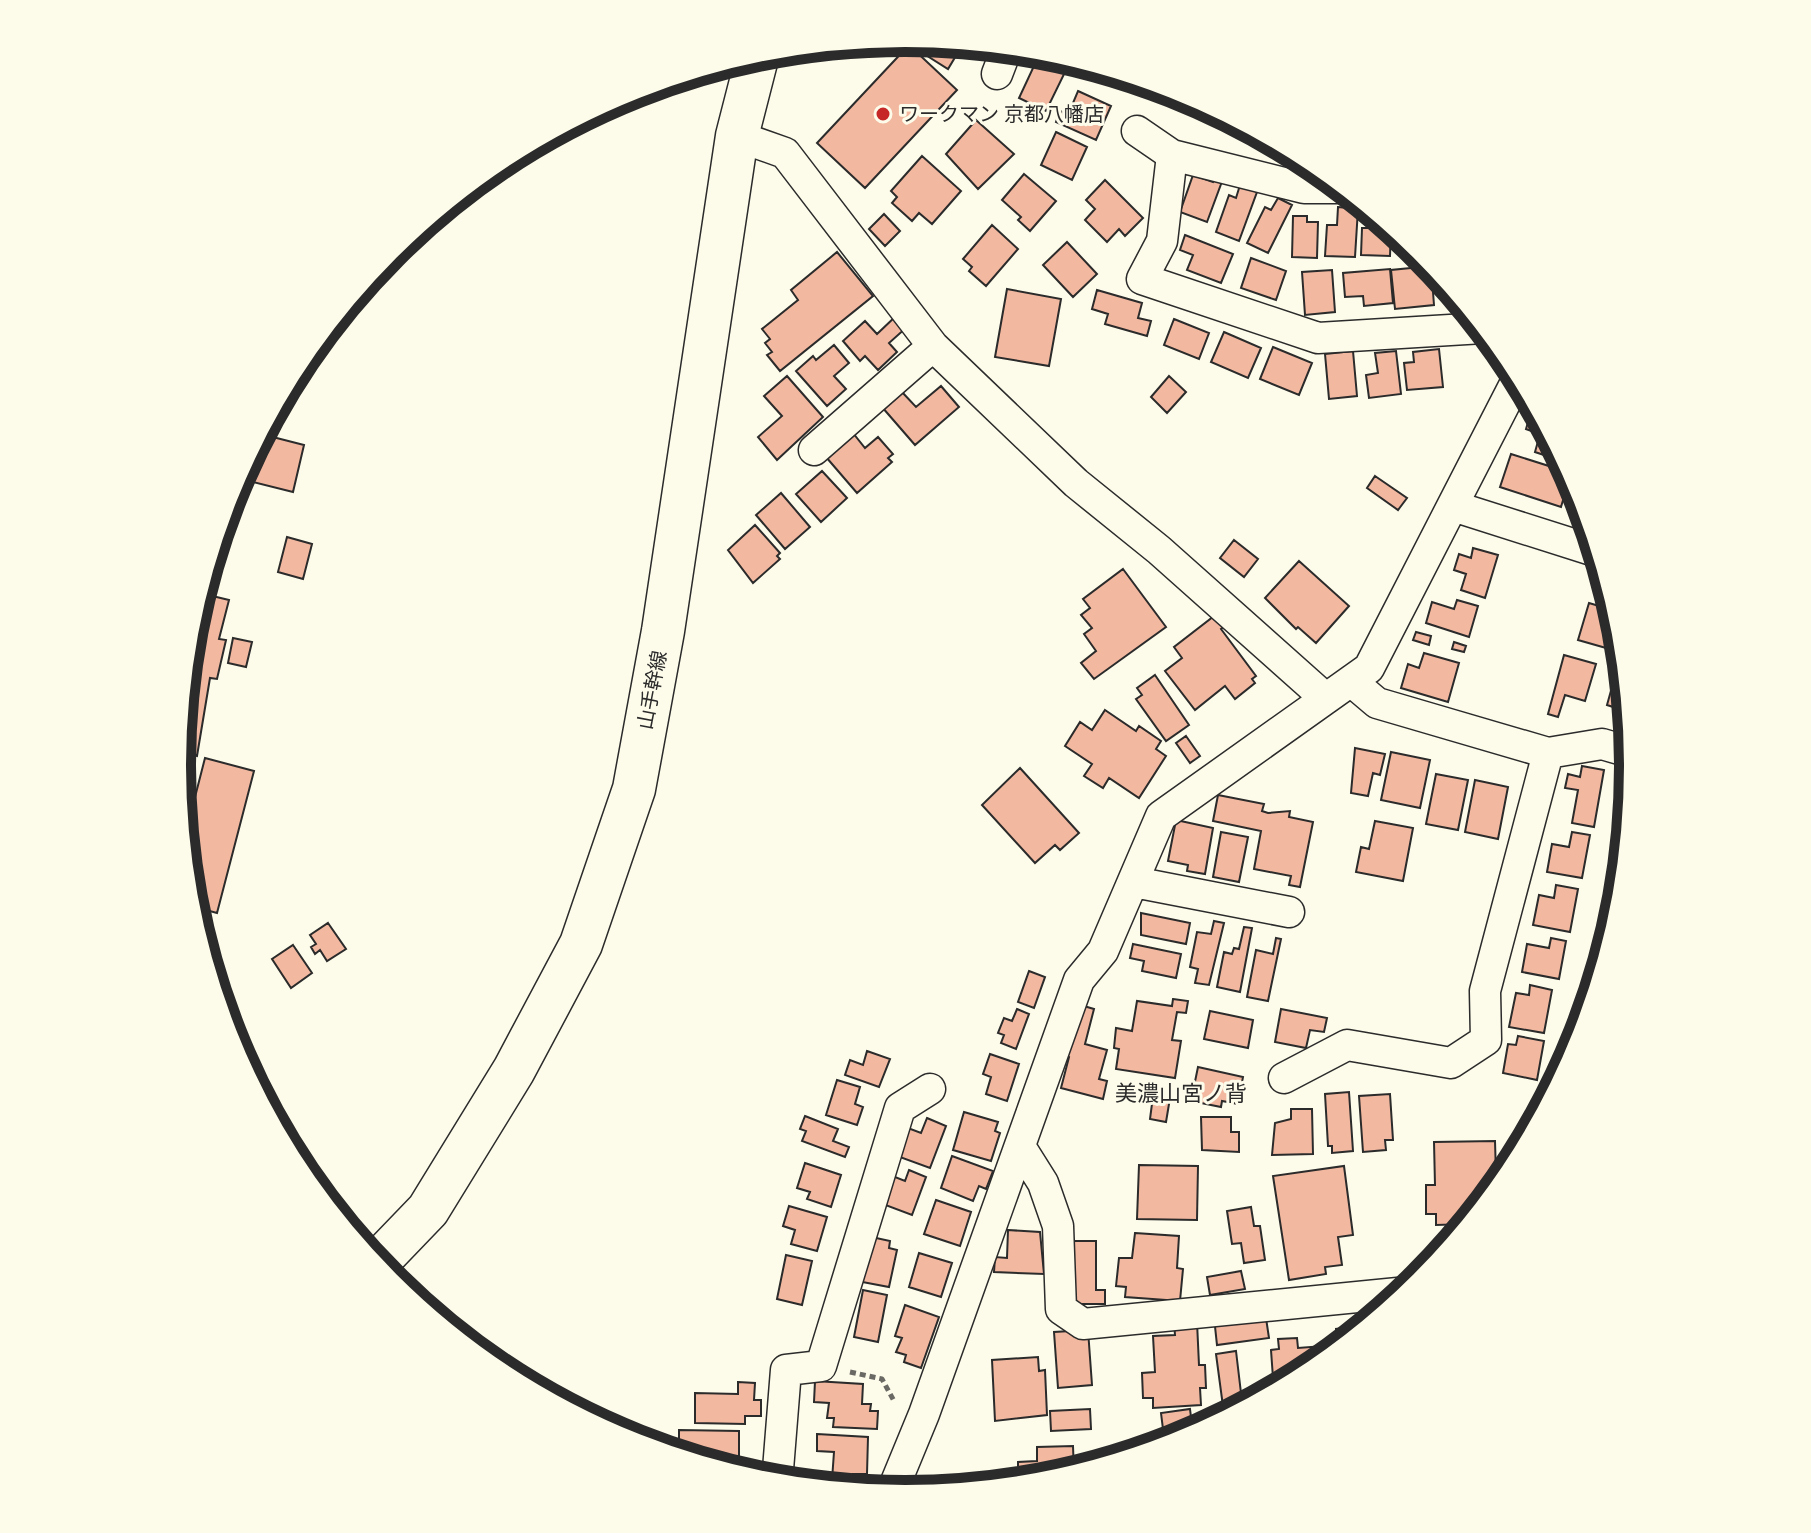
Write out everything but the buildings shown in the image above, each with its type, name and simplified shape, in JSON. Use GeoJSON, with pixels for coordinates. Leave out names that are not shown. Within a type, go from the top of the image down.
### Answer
{"type":"FeatureCollection","features":[{"type":"Feature","properties":{"kind":"main road","name":"山手幹線"},"geometry":{"type":"LineString","coordinates":[[384,1255],[428,1210],[514,1070],[581,944],[634,789],[663,631],[737,136],[754,69]]}},
{"type":"Feature","properties":{"kind":"street"},"geometry":{"type":"LineString","coordinates":[[1137,131],[1172,155],[1304,188],[1324,188]]}},
{"type":"Feature","properties":{"kind":"street"},"geometry":{"type":"LineString","coordinates":[[737,136],[785,153],[933,346],[1076,483],[1159,550],[1324,697]]}},
{"type":"Feature","properties":{"kind":"street"},"geometry":{"type":"LineString","coordinates":[[1172,155],[1162,241],[1142,279],[1318,338],[1470,329]]}},
{"type":"Feature","properties":{"kind":"street"},"geometry":{"type":"LineString","coordinates":[[814,450],[933,346]]}},
{"type":"Feature","properties":{"kind":"street"},"geometry":{"type":"LineString","coordinates":[[896,1481],[1021,1148],[1079,980],[1103,951],[1161,816],[1324,697],[1369,668],[1512,390]]}},
{"type":"Feature","properties":{"kind":"street"},"geometry":{"type":"LineString","coordinates":[[1453,506],[1585,548]]}},
{"type":"Feature","properties":{"kind":"street"},"geometry":{"type":"LineString","coordinates":[[1351,681],[1377,703],[1548,753],[1602,744],[1619,749]]}},
{"type":"Feature","properties":{"kind":"street"},"geometry":{"type":"LineString","coordinates":[[1284,1078],[1347,1045],[1451,1063],[1486,1040],[1485,991],[1548,753]]}},
{"type":"Feature","properties":{"kind":"street"},"geometry":{"type":"LineString","coordinates":[[1134,882],[1289,912]]}},
{"type":"Feature","properties":{"kind":"street"},"geometry":{"type":"LineString","coordinates":[[778,1469],[786,1370],[821,1366],[900,1108],[930,1089]]}},
{"type":"Feature","properties":{"kind":"street"},"geometry":{"type":"LineString","coordinates":[[1021,1148],[1043,1183],[1058,1226],[1061,1309],[1083,1324],[1388,1294]]}},
{"type":"Feature","properties":{"kind":"path"},"geometry":{"type":"LineString","coordinates":[[821,1366],[882,1379],[914,1436]]}},
{"type":"Feature","properties":{"kind":"place","name":"ワークマン 京都八幡店"},"geometry":{"type":"Point","coordinates":[883,114]}},
{"type":"Feature","properties":{"kind":"district","name":"美濃山宮ノ背"},"geometry":{"type":"Point","coordinates":[1181,1093]}}]}
